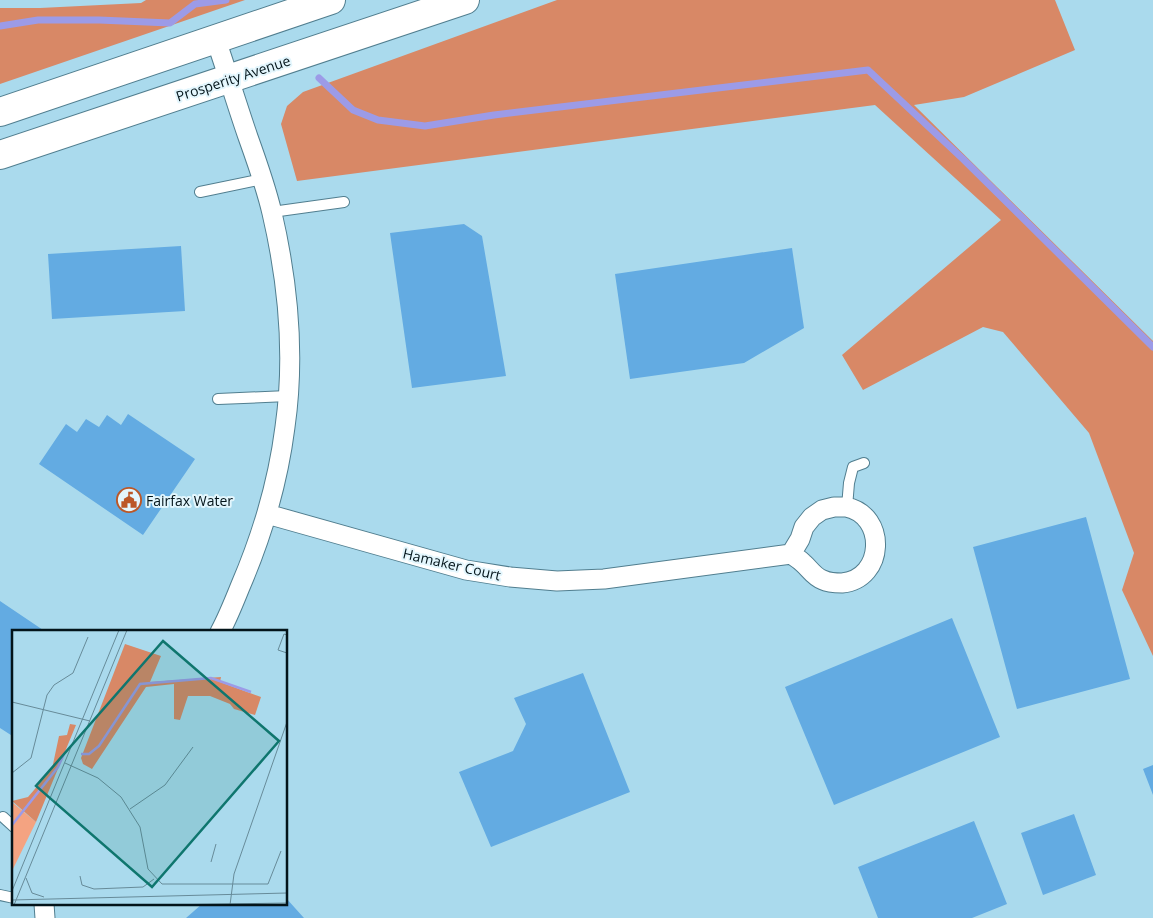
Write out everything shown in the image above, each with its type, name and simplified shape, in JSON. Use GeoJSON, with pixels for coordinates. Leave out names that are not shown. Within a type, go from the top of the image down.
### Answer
{"type":"FeatureCollection","features":[{"type":"Feature","properties":{"kind":"main road"},"geometry":{"type":"LineString","coordinates":[[0,112],[331,0]]}},
{"type":"Feature","properties":{"kind":"main road","name":"Prosperity Avenue"},"geometry":{"type":"LineString","coordinates":[[0,156],[465,0]]}},
{"type":"Feature","properties":{"kind":"street"},"geometry":{"type":"LineString","coordinates":[[216,40],[263,179],[272,212],[284,277],[289,355],[286,426],[273,492],[246,573],[221,630]]}},
{"type":"Feature","properties":{"kind":"street"},"geometry":{"type":"LineString","coordinates":[[846,507],[858,512],[868,520],[874,531],[877,544],[875,556],[869,568],[860,577],[849,582],[836,583],[824,581],[813,574],[805,564],[791,554],[800,539],[804,527],[812,517],[822,510],[846,507]]}},
{"type":"Feature","properties":{"kind":"street","name":"Hamaker Court"},"geometry":{"type":"LineString","coordinates":[[267,514],[466,570],[519,578],[557,581],[604,579],[791,554]]}},
{"type":"Feature","properties":{"kind":"lane"},"geometry":{"type":"LineString","coordinates":[[200,192],[263,179]]}},
{"type":"Feature","properties":{"kind":"lane"},"geometry":{"type":"LineString","coordinates":[[272,212],[344,202]]}},
{"type":"Feature","properties":{"kind":"lane"},"geometry":{"type":"LineString","coordinates":[[218,399],[288,396]]}},
{"type":"Feature","properties":{"kind":"lane"},"geometry":{"type":"LineString","coordinates":[[846,507],[853,467],[864,463]]}},
{"type":"Feature","properties":{"kind":"lane"},"geometry":{"type":"LineString","coordinates":[[3,817],[12,826]]}},
{"type":"Feature","properties":{"kind":"shaded area"},"geometry":{"type":"Polygon","coordinates":[[[146,0],[245,0],[0,84],[0,8],[141,3],[146,0]]]}},
{"type":"Feature","properties":{"kind":"shaded area"},"geometry":{"type":"Polygon","coordinates":[[[557,0],[1055,0],[1075,50],[964,97],[914,105],[1153,341],[1153,656],[1122,590],[1134,553],[1089,433],[1003,332],[983,327],[863,390],[842,355],[1001,220],[875,105],[297,181],[281,124],[287,106],[303,92],[557,0]]]}},
{"type":"Feature","properties":{"kind":"building"},"geometry":{"type":"Polygon","coordinates":[[[464,224],[482,236],[506,376],[412,388],[390,233],[464,224]]]}},
{"type":"Feature","properties":{"kind":"building"},"geometry":{"type":"Polygon","coordinates":[[[181,246],[185,311],[52,319],[48,254],[181,246]]]}},
{"type":"Feature","properties":{"kind":"building"},"geometry":{"type":"Polygon","coordinates":[[[792,248],[804,328],[744,363],[630,379],[615,274],[792,248]]]}},
{"type":"Feature","properties":{"kind":"building","name":"Fairfax Water"},"geometry":{"type":"Polygon","coordinates":[[[128,414],[195,459],[143,535],[39,464],[66,424],[77,432],[86,419],[99,427],[107,415],[121,425],[128,414]]]}},
{"type":"Feature","properties":{"kind":"building"},"geometry":{"type":"Polygon","coordinates":[[[1086,517],[1130,679],[1017,709],[973,547],[1086,517]]]}},
{"type":"Feature","properties":{"kind":"building"},"geometry":{"type":"Polygon","coordinates":[[[0,601],[43,630],[12,630],[12,736],[0,728],[0,601]]]}},
{"type":"Feature","properties":{"kind":"building"},"geometry":{"type":"Polygon","coordinates":[[[952,618],[1000,737],[834,805],[785,687],[952,618]]]}},
{"type":"Feature","properties":{"kind":"building"},"geometry":{"type":"Polygon","coordinates":[[[583,673],[630,792],[491,847],[459,772],[513,751],[526,724],[514,698],[583,673]]]}},
{"type":"Feature","properties":{"kind":"building"},"geometry":{"type":"Polygon","coordinates":[[[1153,765],[1153,795],[1143,769],[1153,765]]]}},
{"type":"Feature","properties":{"kind":"building"},"geometry":{"type":"Polygon","coordinates":[[[1074,814],[1096,875],[1043,895],[1021,833],[1074,814]]]}},
{"type":"Feature","properties":{"kind":"building"},"geometry":{"type":"Polygon","coordinates":[[[974,821],[1007,904],[972,918],[878,918],[858,867],[974,821]]]}},
{"type":"Feature","properties":{"kind":"building"},"geometry":{"type":"Polygon","coordinates":[[[288,900],[304,918],[186,918],[200,906],[288,906],[288,900]]]}},
{"type":"Feature","properties":{"kind":"waterway"},"geometry":{"type":"LineString","coordinates":[[0,26],[38,20],[170,23],[195,4],[226,0]]}},
{"type":"Feature","properties":{"kind":"waterway"},"geometry":{"type":"LineString","coordinates":[[319,78],[353,110],[378,120],[425,126],[494,115],[868,70],[963,159],[1153,347]]}},
{"type":"Feature","properties":{"kind":"place","name":"Fairfax Water"},"geometry":{"type":"Point","coordinates":[129,500]}}]}
